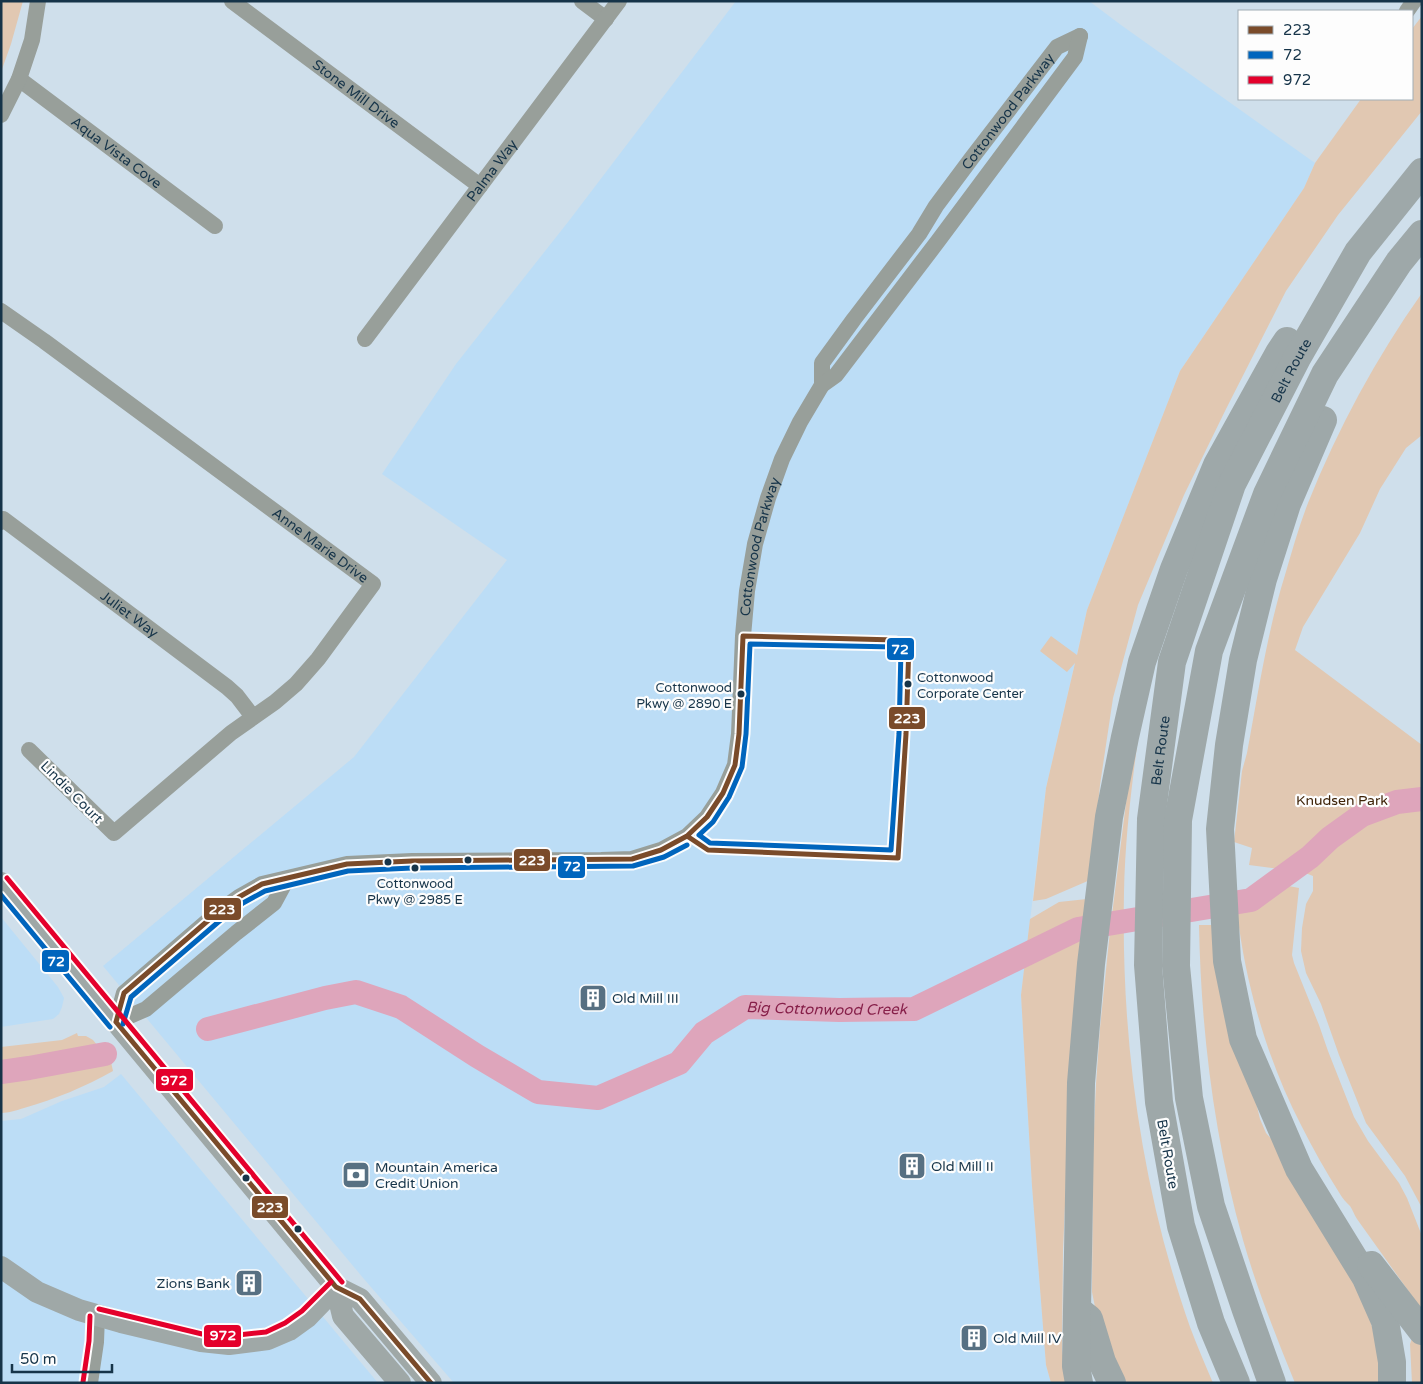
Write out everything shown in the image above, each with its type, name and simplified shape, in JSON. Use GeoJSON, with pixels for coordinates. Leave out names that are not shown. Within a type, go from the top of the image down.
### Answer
{"type":"FeatureCollection","features":[{"type":"Feature","properties":{"kind":"highway","name":"Belt Route"},"geometry":{"type":"LineString","coordinates":[[1236,1383],[1211,1323],[1181,1226],[1159,1102],[1148,965],[1151,819],[1172,662],[1232,484],[1297,358],[1358,252],[1422,172]]}},
{"type":"Feature","properties":{"kind":"highway","name":"Belt Route"},"geometry":{"type":"LineString","coordinates":[[1272,1383],[1211,1206],[1189,1098],[1176,966],[1178,820],[1209,651],[1267,494],[1324,374],[1399,262],[1422,234]]}},
{"type":"Feature","properties":{"kind":"highway"},"geometry":{"type":"LineString","coordinates":[[1079,1383],[1076,1366],[1082,1083],[1091,964],[1109,817],[1142,662],[1174,569],[1217,465],[1279,353],[1358,252]]}},
{"type":"Feature","properties":{"kind":"highway"},"geometry":{"type":"LineString","coordinates":[[1392,1383],[1392,1362],[1385,1321],[1366,1278],[1299,1169],[1243,1039],[1226,961],[1220,828],[1229,745],[1243,660],[1262,579],[1287,504],[1312,442],[1342,380],[1422,254]]}},
{"type":"Feature","properties":{"kind":"highway"},"geometry":{"type":"LineString","coordinates":[[1299,1169],[1422,1331]]}},
{"type":"Feature","properties":{"kind":"highway"},"geometry":{"type":"LineString","coordinates":[[1078,1310],[1089,1319],[1102,1362],[1112,1383]]}},
{"type":"Feature","properties":{"kind":"main road"},"geometry":{"type":"LineString","coordinates":[[1,883],[336,1287],[360,1299],[431,1383]]}},
{"type":"Feature","properties":{"kind":"main road"},"geometry":{"type":"LineString","coordinates":[[1,1268],[37,1292],[97,1316],[201,1340],[229,1344],[268,1339],[289,1330],[307,1317],[336,1287]]}},
{"type":"Feature","properties":{"kind":"main road"},"geometry":{"type":"LineString","coordinates":[[336,1287],[343,1316],[400,1383]]}},
{"type":"Feature","properties":{"kind":"street"},"geometry":{"type":"LineString","coordinates":[[1,115],[19,79],[32,40],[38,1]]}},
{"type":"Feature","properties":{"kind":"street","name":"Stone Mill Drive"},"geometry":{"type":"LineString","coordinates":[[232,1],[480,186]]}},
{"type":"Feature","properties":{"kind":"street"},"geometry":{"type":"LineString","coordinates":[[582,1],[606,19]]}},
{"type":"Feature","properties":{"kind":"street","name":"Palma Way"},"geometry":{"type":"LineString","coordinates":[[365,339],[619,1]]}},
{"type":"Feature","properties":{"kind":"street","name":"Cottonwood Parkway"},"geometry":{"type":"LineString","coordinates":[[116,1022],[124,993],[218,912],[262,884],[347,864],[632,859],[661,850],[688,836],[707,817],[723,793],[735,764],[739,734],[744,618],[747,592],[755,544],[768,498],[782,459],[800,422],[822,384],[836,375],[1075,57],[1080,36],[1057,47],[959,174],[919,234],[822,363],[822,384]]}},
{"type":"Feature","properties":{"kind":"street","name":"Aqua Vista Cove"},"geometry":{"type":"LineString","coordinates":[[19,79],[215,226]]}},
{"type":"Feature","properties":{"kind":"street","name":"Anne Marie Drive"},"geometry":{"type":"LineString","coordinates":[[1,310],[373,584],[318,658],[296,684],[275,702],[231,733],[114,833]]}},
{"type":"Feature","properties":{"kind":"street","name":"Juliet Way"},"geometry":{"type":"LineString","coordinates":[[1,522],[3,520],[228,687],[253,717]]}},
{"type":"Feature","properties":{"kind":"street","name":"Lindie Court"},"geometry":{"type":"LineString","coordinates":[[29,750],[114,833]]}},
{"type":"Feature","properties":{"kind":"street"},"geometry":{"type":"LineString","coordinates":[[116,1022],[146,1009],[274,903],[287,879]]}},
{"type":"Feature","properties":{"kind":"street"},"geometry":{"type":"LineString","coordinates":[[90,1383],[96,1342],[97,1316]]}},
{"type":"Feature","properties":{"kind":"shaded area"},"geometry":{"type":"Polygon","coordinates":[[[736,1],[1089,1],[1315,163],[1304,188],[1180,371],[1087,610],[1046,788],[1021,995],[1032,1186],[1046,1365],[1051,1383],[454,1383],[364,1279],[103,966],[354,757],[507,560],[382,474],[456,364],[568,222],[736,1]]]}},
{"type":"Feature","properties":{"kind":"shaded area"},"geometry":{"type":"Polygon","coordinates":[[[1,917],[58,987],[64,998],[59,1014],[53,1019],[1,1027],[1,917]]]}},
{"type":"Feature","properties":{"kind":"shaded area"},"geometry":{"type":"Polygon","coordinates":[[[121,1074],[378,1383],[1,1383],[1,1121],[21,1119],[62,1101],[104,1087],[121,1074]]]}},
{"type":"Feature","properties":{"kind":"green space"},"geometry":{"type":"Polygon","coordinates":[[[1,1],[23,1],[1,72],[1,1]]]}},
{"type":"Feature","properties":{"kind":"green space"},"geometry":{"type":"Polygon","coordinates":[[[1422,16],[1422,111],[1338,215],[1286,291],[1184,495],[1138,605],[1113,698],[1100,785],[1090,880],[1046,899],[1033,901],[1046,788],[1075,663],[1067,672],[1040,651],[1051,636],[1077,655],[1087,610],[1180,371],[1304,188],[1315,163],[1360,100],[1413,100],[1413,28],[1422,16]]]}},
{"type":"Feature","properties":{"kind":"green space","name":"Knudsen Park"},"geometry":{"type":"Polygon","coordinates":[[[1422,293],[1422,435],[1406,448],[1380,489],[1360,533],[1303,627],[1295,650],[1422,745],[1422,1208],[1405,1176],[1366,1123],[1321,1004],[1306,973],[1301,951],[1302,928],[1306,904],[1313,891],[1313,876],[1295,869],[1249,865],[1252,848],[1234,842],[1242,771],[1268,641],[1293,548],[1308,503],[1332,448],[1359,394],[1389,343],[1422,293]]]}},
{"type":"Feature","properties":{"kind":"green space"},"geometry":{"type":"Polygon","coordinates":[[[1141,717],[1132,783],[1124,893],[1126,1003],[1131,1058],[1137,1113],[1159,1221],[1190,1327],[1213,1383],[1121,1383],[1097,1317],[1092,1292],[1093,1151],[1100,1028],[1128,787],[1141,717]]]}},
{"type":"Feature","properties":{"kind":"green space"},"geometry":{"type":"Polygon","coordinates":[[[1278,884],[1299,888],[1292,955],[1294,963],[1354,1117],[1368,1141],[1399,1183],[1422,1236],[1422,1310],[1341,1196],[1325,1169],[1289,1100],[1268,1048],[1252,995],[1237,912],[1253,906],[1278,884]]]}},
{"type":"Feature","properties":{"kind":"green space"},"geometry":{"type":"Polygon","coordinates":[[[1087,899],[1067,1160],[1063,1250],[1062,1349],[1067,1383],[1051,1383],[1046,1365],[1032,1186],[1021,995],[1030,919],[1059,902],[1087,899]]]}},
{"type":"Feature","properties":{"kind":"green space"},"geometry":{"type":"Polygon","coordinates":[[[1199,925],[1213,925],[1260,1119],[1266,1133],[1275,1143],[1359,1278],[1387,1383],[1295,1383],[1248,1258],[1224,1162],[1206,1044],[1199,925]]]}},
{"type":"Feature","properties":{"kind":"green space"},"geometry":{"type":"Polygon","coordinates":[[[77,1033],[78,1036],[86,1036],[93,1040],[111,1062],[113,1071],[58,1097],[1,1113],[1,1047],[62,1040],[77,1033]]]}},
{"type":"Feature","properties":{"kind":"green space"},"geometry":{"type":"Polygon","coordinates":[[[1412,1338],[1422,1341],[1422,1383],[1412,1383],[1410,1344],[1412,1338]]]}},
{"type":"Feature","properties":{"kind":"waterway","name":"Big Cottonwood Creek"},"geometry":{"type":"LineString","coordinates":[[208,1029],[325,998],[356,992],[401,1007],[477,1056],[538,1092],[598,1098],[679,1063],[704,1033],[745,1007],[839,1010],[914,1009],[1078,929],[1251,900],[1310,857],[1330,838],[1362,815],[1397,802],[1422,799]]}},
{"type":"Feature","properties":{"kind":"waterway","name":"Big Cottonwood Creek"},"geometry":{"type":"LineString","coordinates":[[1,1072],[105,1054]]}},
{"type":"Feature","properties":{"kind":"transit line","name":"223"},"geometry":{"type":"LineString","coordinates":[[743,636],[896,640],[909,644],[906,734],[898,858],[708,850],[687,836],[707,817],[723,793],[735,765],[739,734],[743,636]]}},
{"type":"Feature","properties":{"kind":"transit line","name":"72"},"geometry":{"type":"LineString","coordinates":[[750,644],[895,647],[901,649],[899,734],[891,850],[710,843],[699,835],[713,822],[729,797],[742,767],[746,734],[750,644]]}},
{"type":"Feature","properties":{"kind":"transit line","name":"223"},"geometry":{"type":"LineString","coordinates":[[116,1022],[124,993],[218,912],[262,884],[347,864],[412,861],[632,859],[661,850],[687,836]]}},
{"type":"Feature","properties":{"kind":"transit line","name":"72"},"geometry":{"type":"LineString","coordinates":[[123,1024],[131,997],[223,918],[243,903],[265,891],[348,871],[412,868],[633,866],[664,857],[687,845]]}},
{"type":"Feature","properties":{"kind":"transit line","name":"972"},"geometry":{"type":"LineString","coordinates":[[7,878],[342,1282]]}},
{"type":"Feature","properties":{"kind":"transit line","name":"72"},"geometry":{"type":"LineString","coordinates":[[1,895],[110,1027]]}},
{"type":"Feature","properties":{"kind":"transit line","name":"223"},"geometry":{"type":"LineString","coordinates":[[116,1022],[336,1287],[360,1299],[431,1383]]}},
{"type":"Feature","properties":{"kind":"transit line","name":"972"},"geometry":{"type":"LineString","coordinates":[[99,1309],[202,1334],[229,1336],[266,1332],[285,1323],[302,1311],[331,1282]]}},
{"type":"Feature","properties":{"kind":"transit line","name":"972"},"geometry":{"type":"LineString","coordinates":[[83,1382],[89,1341],[90,1316]]}},
{"type":"Feature","properties":{"kind":"place","name":"Cottonwood Corporate Center"},"geometry":{"type":"Point","coordinates":[908,684]}},
{"type":"Feature","properties":{"kind":"place","name":"Cottonwood Pkwy @ 2890 E"},"geometry":{"type":"Point","coordinates":[741,694]}},
{"type":"Feature","properties":{"kind":"place","name":"Cottonwood Pkwy @ 2985 E"},"geometry":{"type":"Point","coordinates":[415,868]}},
{"type":"Feature","properties":{"kind":"place","name":"Old Mill III"},"geometry":{"type":"Point","coordinates":[593,998]}},
{"type":"Feature","properties":{"kind":"place","name":"Old Mill II"},"geometry":{"type":"Point","coordinates":[912,1166]}},
{"type":"Feature","properties":{"kind":"place","name":"Mountain America Credit Union"},"geometry":{"type":"Point","coordinates":[356,1175]}},
{"type":"Feature","properties":{"kind":"place","name":"Zions Bank"},"geometry":{"type":"Point","coordinates":[249,1283]}},
{"type":"Feature","properties":{"kind":"place","name":"Old Mill IV"},"geometry":{"type":"Point","coordinates":[974,1338]}}]}
